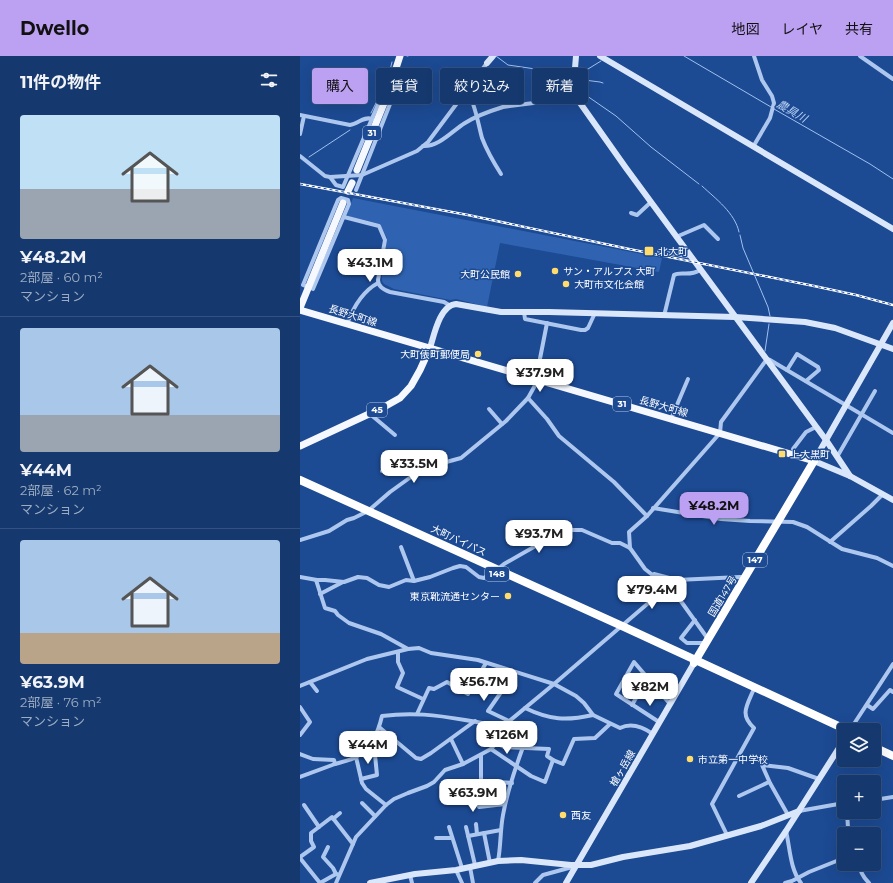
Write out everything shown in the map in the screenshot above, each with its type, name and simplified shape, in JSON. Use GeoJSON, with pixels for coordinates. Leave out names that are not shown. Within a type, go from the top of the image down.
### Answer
{"type":"FeatureCollection","features":[{"type":"Feature","properties":{"kind":"highway","name":"国道147号"},"geometry":{"type":"LineString","coordinates":[[696,662],[814,461]]}},
{"type":"Feature","properties":{"kind":"highway","name":"大町バイパス"},"geometry":{"type":"LineString","coordinates":[[300,480],[365,512],[696,662]]}},
{"type":"Feature","properties":{"kind":"highway","name":"大町バイパス"},"geometry":{"type":"LineString","coordinates":[[300,486],[365,512]]}},
{"type":"Feature","properties":{"kind":"highway"},"geometry":{"type":"LineString","coordinates":[[696,662],[837,731]]}},
{"type":"Feature","properties":{"kind":"highway"},"geometry":{"type":"LineString","coordinates":[[696,662],[837,725]]}},
{"type":"Feature","properties":{"kind":"highway"},"geometry":{"type":"LineString","coordinates":[[881,745],[893,750]]}},
{"type":"Feature","properties":{"kind":"highway"},"geometry":{"type":"LineString","coordinates":[[881,750],[893,756]]}},
{"type":"Feature","properties":{"kind":"main road","name":"31"},"geometry":{"type":"LineString","coordinates":[[396,68],[400,56]]}},
{"type":"Feature","properties":{"kind":"main road","name":"31"},"geometry":{"type":"LineString","coordinates":[[359,173],[384,104]]}},
{"type":"Feature","properties":{"kind":"main road"},"geometry":{"type":"LineString","coordinates":[[348,191],[349,180]]}},
{"type":"Feature","properties":{"kind":"main road","name":"長野大町線"},"geometry":{"type":"LineString","coordinates":[[343,203],[300,309],[814,461]]}},
{"type":"Feature","properties":{"kind":"main road","name":"45"},"geometry":{"type":"LineString","coordinates":[[300,446],[370,414],[400,398],[411,386],[430,348]]}},
{"type":"Feature","properties":{"kind":"street"},"geometry":{"type":"LineString","coordinates":[[575,68],[576,56]]}},
{"type":"Feature","properties":{"kind":"street"},"geometry":{"type":"LineString","coordinates":[[601,56],[893,229]]}},
{"type":"Feature","properties":{"kind":"street"},"geometry":{"type":"LineString","coordinates":[[753,147],[771,115],[774,103],[772,96],[762,80],[754,56]]}},
{"type":"Feature","properties":{"kind":"street"},"geometry":{"type":"LineString","coordinates":[[860,56],[893,79]]}},
{"type":"Feature","properties":{"kind":"street"},"geometry":{"type":"LineString","coordinates":[[484,68],[490,60]]}},
{"type":"Feature","properties":{"kind":"street"},"geometry":{"type":"LineString","coordinates":[[423,146],[436,143],[450,135],[465,123],[477,117],[503,107],[532,103]]}},
{"type":"Feature","properties":{"kind":"street"},"geometry":{"type":"LineString","coordinates":[[349,180],[378,104]]}},
{"type":"Feature","properties":{"kind":"street"},"geometry":{"type":"LineString","coordinates":[[330,177],[336,184],[343,187],[349,180],[359,173],[417,151],[423,146],[456,104]]}},
{"type":"Feature","properties":{"kind":"street"},"geometry":{"type":"LineString","coordinates":[[472,104],[488,152],[501,174]]}},
{"type":"Feature","properties":{"kind":"street"},"geometry":{"type":"LineString","coordinates":[[581,104],[689,255],[826,440],[850,476]]}},
{"type":"Feature","properties":{"kind":"street"},"geometry":{"type":"LineString","coordinates":[[300,134],[302,116],[350,125],[367,118],[372,118]]}},
{"type":"Feature","properties":{"kind":"street"},"geometry":{"type":"LineString","coordinates":[[300,156],[325,176],[349,180]]}},
{"type":"Feature","properties":{"kind":"street"},"geometry":{"type":"LineString","coordinates":[[356,190],[359,173]]}},
{"type":"Feature","properties":{"kind":"street"},"geometry":{"type":"LineString","coordinates":[[341,198],[348,200],[349,203],[344,217],[313,289],[308,287],[303,285],[338,200],[341,198]]}},
{"type":"Feature","properties":{"kind":"street"},"geometry":{"type":"LineString","coordinates":[[631,213],[636,215],[651,202]]}},
{"type":"Feature","properties":{"kind":"street"},"geometry":{"type":"LineString","coordinates":[[344,217],[379,226],[385,237],[378,283],[361,298],[347,324]]}},
{"type":"Feature","properties":{"kind":"street"},"geometry":{"type":"LineString","coordinates":[[676,237],[704,225],[718,239]]}},
{"type":"Feature","properties":{"kind":"street"},"geometry":{"type":"LineString","coordinates":[[660,251],[686,256],[689,255]]}},
{"type":"Feature","properties":{"kind":"street"},"geometry":{"type":"LineString","coordinates":[[664,316],[674,275],[677,273],[690,274],[700,270]]}},
{"type":"Feature","properties":{"kind":"street"},"geometry":{"type":"LineString","coordinates":[[378,283],[385,291],[444,302],[449,305],[456,304],[501,312],[735,317],[805,322],[823,325],[851,333],[893,349]]}},
{"type":"Feature","properties":{"kind":"street"},"geometry":{"type":"LineString","coordinates":[[430,348],[438,322],[449,305]]}},
{"type":"Feature","properties":{"kind":"street"},"geometry":{"type":"LineString","coordinates":[[524,312],[525,319],[586,330],[595,313]]}},
{"type":"Feature","properties":{"kind":"street"},"geometry":{"type":"LineString","coordinates":[[893,323],[814,461],[850,476],[893,500]]}},
{"type":"Feature","properties":{"kind":"street"},"geometry":{"type":"LineString","coordinates":[[300,540],[328,531],[365,512],[414,474],[439,464],[461,458],[502,424],[528,398],[537,379],[547,324]]}},
{"type":"Feature","properties":{"kind":"street"},"geometry":{"type":"LineString","coordinates":[[787,370],[797,354],[818,367],[819,370],[806,380]]}},
{"type":"Feature","properties":{"kind":"street"},"geometry":{"type":"LineString","coordinates":[[767,359],[806,380],[893,433]]}},
{"type":"Feature","properties":{"kind":"street"},"geometry":{"type":"LineString","coordinates":[[630,548],[629,532],[647,516],[720,433],[721,422],[767,359]]}},
{"type":"Feature","properties":{"kind":"street"},"geometry":{"type":"LineString","coordinates":[[671,419],[688,379]]}},
{"type":"Feature","properties":{"kind":"street"},"geometry":{"type":"LineString","coordinates":[[837,457],[875,391]]}},
{"type":"Feature","properties":{"kind":"street"},"geometry":{"type":"LineString","coordinates":[[528,398],[547,419],[559,436],[614,482],[647,516]]}},
{"type":"Feature","properties":{"kind":"street"},"geometry":{"type":"LineString","coordinates":[[489,409],[502,424]]}},
{"type":"Feature","properties":{"kind":"street"},"geometry":{"type":"LineString","coordinates":[[370,414],[395,435]]}},
{"type":"Feature","properties":{"kind":"street"},"geometry":{"type":"LineString","coordinates":[[794,449],[806,432],[816,427]]}},
{"type":"Feature","properties":{"kind":"street"},"geometry":{"type":"LineString","coordinates":[[382,471],[409,471],[414,474]]}},
{"type":"Feature","properties":{"kind":"street"},"geometry":{"type":"LineString","coordinates":[[830,542],[883,494]]}},
{"type":"Feature","properties":{"kind":"street"},"geometry":{"type":"LineString","coordinates":[[653,508],[721,519],[799,523],[807,526],[842,549],[877,558],[893,566]]}},
{"type":"Feature","properties":{"kind":"street"},"geometry":{"type":"LineString","coordinates":[[320,594],[358,577],[367,578],[379,585],[389,587],[406,580],[414,581],[430,577],[460,566],[466,567],[481,578],[484,578],[504,564],[540,544],[572,530],[582,530],[612,543],[620,543],[630,548],[645,569],[675,593],[695,620],[708,641],[687,643],[681,638],[695,620]]}},
{"type":"Feature","properties":{"kind":"street"},"geometry":{"type":"LineString","coordinates":[[401,547],[414,581]]}},
{"type":"Feature","properties":{"kind":"street"},"geometry":{"type":"LineString","coordinates":[[651,574],[677,580],[745,578]]}},
{"type":"Feature","properties":{"kind":"street"},"geometry":{"type":"LineString","coordinates":[[300,577],[344,582]]}},
{"type":"Feature","properties":{"kind":"street"},"geometry":{"type":"LineString","coordinates":[[316,580],[325,608],[335,611],[349,624],[381,634],[408,649]]}},
{"type":"Feature","properties":{"kind":"street"},"geometry":{"type":"LineString","coordinates":[[336,883],[337,875],[356,837],[386,805],[401,796],[430,784],[445,770],[463,764],[491,750],[496,743],[501,728],[677,580]]}},
{"type":"Feature","properties":{"kind":"street"},"geometry":{"type":"LineString","coordinates":[[300,686],[367,659],[408,649],[419,648],[431,653],[478,660],[554,684],[576,696],[584,703],[593,715],[610,724],[620,728],[626,725],[643,727],[653,734]]}},
{"type":"Feature","properties":{"kind":"street"},"geometry":{"type":"LineString","coordinates":[[398,652],[398,662],[403,673],[397,687],[423,699]]}},
{"type":"Feature","properties":{"kind":"street"},"geometry":{"type":"LineString","coordinates":[[659,722],[616,694],[634,662],[670,704]]}},
{"type":"Feature","properties":{"kind":"street","name":"槍ヶ岳線"},"geometry":{"type":"LineString","coordinates":[[566,883],[659,722],[696,662]]}},
{"type":"Feature","properties":{"kind":"street"},"geometry":{"type":"LineString","coordinates":[[416,714],[429,688],[434,689],[447,682],[468,694],[486,663]]}},
{"type":"Feature","properties":{"kind":"street"},"geometry":{"type":"LineString","coordinates":[[855,723],[893,664]]}},
{"type":"Feature","properties":{"kind":"street"},"geometry":{"type":"LineString","coordinates":[[509,722],[488,711],[515,672]]}},
{"type":"Feature","properties":{"kind":"street"},"geometry":{"type":"LineString","coordinates":[[632,705],[647,679]]}},
{"type":"Feature","properties":{"kind":"street"},"geometry":{"type":"LineString","coordinates":[[310,682],[317,691]]}},
{"type":"Feature","properties":{"kind":"street"},"geometry":{"type":"LineString","coordinates":[[867,705],[873,709],[890,690],[893,692]]}},
{"type":"Feature","properties":{"kind":"street"},"geometry":{"type":"LineString","coordinates":[[727,835],[712,804],[754,728],[745,716],[746,707],[753,691]]}},
{"type":"Feature","properties":{"kind":"street"},"geometry":{"type":"LineString","coordinates":[[300,707],[310,722],[300,735]]}},
{"type":"Feature","properties":{"kind":"street"},"geometry":{"type":"LineString","coordinates":[[525,708],[541,716],[554,719],[580,718],[593,715]]}},
{"type":"Feature","properties":{"kind":"street"},"geometry":{"type":"LineString","coordinates":[[300,777],[356,757],[368,748],[378,732],[382,716],[402,713],[450,716],[501,728]]}},
{"type":"Feature","properties":{"kind":"street"},"geometry":{"type":"LineString","coordinates":[[379,727],[416,758],[421,759],[475,721]]}},
{"type":"Feature","properties":{"kind":"street"},"geometry":{"type":"LineString","coordinates":[[496,743],[504,747],[549,749],[547,756],[563,764],[574,739],[596,738],[610,724]]}},
{"type":"Feature","properties":{"kind":"street"},"geometry":{"type":"LineString","coordinates":[[451,739],[463,764]]}},
{"type":"Feature","properties":{"kind":"street"},"geometry":{"type":"LineString","coordinates":[[498,861],[501,848],[501,830],[505,804],[523,747]]}},
{"type":"Feature","properties":{"kind":"street"},"geometry":{"type":"LineString","coordinates":[[361,779],[378,775],[375,755],[368,748]]}},
{"type":"Feature","properties":{"kind":"street"},"geometry":{"type":"LineString","coordinates":[[491,750],[531,776],[545,782],[553,760]]}},
{"type":"Feature","properties":{"kind":"street"},"geometry":{"type":"LineString","coordinates":[[751,883],[837,751]]}},
{"type":"Feature","properties":{"kind":"street"},"geometry":{"type":"LineString","coordinates":[[300,754],[313,759],[334,760],[335,764]]}},
{"type":"Feature","properties":{"kind":"street"},"geometry":{"type":"LineString","coordinates":[[481,755],[479,807],[505,804]]}},
{"type":"Feature","properties":{"kind":"street"},"geometry":{"type":"LineString","coordinates":[[356,757],[361,779],[366,789],[386,805]]}},
{"type":"Feature","properties":{"kind":"street"},"geometry":{"type":"LineString","coordinates":[[788,815],[769,782],[762,765],[788,768],[819,779]]}},
{"type":"Feature","properties":{"kind":"street"},"geometry":{"type":"LineString","coordinates":[[481,782],[512,783]]}},
{"type":"Feature","properties":{"kind":"street"},"geometry":{"type":"LineString","coordinates":[[739,796],[769,782]]}},
{"type":"Feature","properties":{"kind":"street"},"geometry":{"type":"LineString","coordinates":[[881,799],[893,797]]}},
{"type":"Feature","properties":{"kind":"street"},"geometry":{"type":"LineString","coordinates":[[362,803],[375,816]]}},
{"type":"Feature","properties":{"kind":"street"},"geometry":{"type":"LineString","coordinates":[[370,883],[410,875],[459,869],[498,861],[529,860],[576,866],[591,865],[623,857],[690,846],[761,826],[799,811],[837,804]]}},
{"type":"Feature","properties":{"kind":"street"},"geometry":{"type":"LineString","coordinates":[[304,805],[319,827]]}},
{"type":"Feature","properties":{"kind":"street"},"geometry":{"type":"LineString","coordinates":[[337,875],[320,883],[300,857],[314,847],[311,841],[311,833],[332,817],[333,819],[340,813]]}},
{"type":"Feature","properties":{"kind":"street"},"geometry":{"type":"LineString","coordinates":[[333,819],[353,844]]}},
{"type":"Feature","properties":{"kind":"street"},"geometry":{"type":"LineString","coordinates":[[476,824],[477,834]]}},
{"type":"Feature","properties":{"kind":"street"},"geometry":{"type":"LineString","coordinates":[[449,827],[462,883]]}},
{"type":"Feature","properties":{"kind":"street"},"geometry":{"type":"LineString","coordinates":[[466,827],[473,883]]}},
{"type":"Feature","properties":{"kind":"street"},"geometry":{"type":"LineString","coordinates":[[468,836],[501,830]]}},
{"type":"Feature","properties":{"kind":"street"},"geometry":{"type":"LineString","coordinates":[[786,831],[793,864],[801,883]]}},
{"type":"Feature","properties":{"kind":"street"},"geometry":{"type":"LineString","coordinates":[[484,833],[490,863]]}},
{"type":"Feature","properties":{"kind":"street"},"geometry":{"type":"LineString","coordinates":[[436,838],[452,838]]}},
{"type":"Feature","properties":{"kind":"street"},"geometry":{"type":"LineString","coordinates":[[328,847],[323,857],[337,875]]}},
{"type":"Feature","properties":{"kind":"street"},"geometry":{"type":"LineString","coordinates":[[785,883],[837,861]]}},
{"type":"Feature","properties":{"kind":"street"},"geometry":{"type":"LineString","coordinates":[[534,883],[543,875],[576,866]]}},
{"type":"Feature","properties":{"kind":"street"},"geometry":{"type":"LineString","coordinates":[[861,871],[869,883]]}},
{"type":"Feature","properties":{"kind":"street"},"geometry":{"type":"LineString","coordinates":[[410,875],[412,883]]}},
{"type":"Feature","properties":{"kind":"shaded area"},"geometry":{"type":"Polygon","coordinates":[[[353,198],[662,258],[659,272],[500,243],[487,307],[456,299],[450,300],[394,289],[384,284],[382,281],[387,238],[380,224],[348,216],[347,214],[353,198]]]}},
{"type":"Feature","properties":{"kind":"waterway","name":"農具川"},"geometry":{"type":"LineString","coordinates":[[496,56],[508,65],[532,68]]}},
{"type":"Feature","properties":{"kind":"waterway","name":"農具川"},"geometry":{"type":"LineString","coordinates":[[684,56],[771,107]]}},
{"type":"Feature","properties":{"kind":"waterway","name":"農具川"},"geometry":{"type":"LineString","coordinates":[[588,69],[601,61]]}},
{"type":"Feature","properties":{"kind":"waterway"},"geometry":{"type":"LineString","coordinates":[[390,68],[392,62]]}},
{"type":"Feature","properties":{"kind":"waterway"},"geometry":{"type":"LineString","coordinates":[[588,80],[603,83]]}},
{"type":"Feature","properties":{"kind":"waterway"},"geometry":{"type":"LineString","coordinates":[[588,97],[616,116],[651,147],[699,184]]}},
{"type":"Feature","properties":{"kind":"waterway"},"geometry":{"type":"LineString","coordinates":[[371,113],[376,103]]}},
{"type":"Feature","properties":{"kind":"waterway","name":"農具川"},"geometry":{"type":"LineString","coordinates":[[774,109],[870,164],[893,179]]}},
{"type":"Feature","properties":{"kind":"waterway"},"geometry":{"type":"LineString","coordinates":[[309,157],[350,130]]}},
{"type":"Feature","properties":{"kind":"waterway"},"geometry":{"type":"LineString","coordinates":[[702,186],[719,201],[734,219],[739,232]]}},
{"type":"Feature","properties":{"kind":"waterway"},"geometry":{"type":"LineString","coordinates":[[740,235],[743,248],[768,307],[770,316]]}},
{"type":"Feature","properties":{"kind":"waterway"},"geometry":{"type":"LineString","coordinates":[[765,351],[769,324]]}},
{"type":"Feature","properties":{"kind":"railway"},"geometry":{"type":"LineString","coordinates":[[300,184],[468,215],[814,286],[893,305]]}},
{"type":"Feature","properties":{"kind":"place","name":"北大町"},"geometry":{"type":"Point","coordinates":[649,251]}},
{"type":"Feature","properties":{"kind":"place","name":"サン・アルプス 大町"},"geometry":{"type":"Point","coordinates":[555,271]}},
{"type":"Feature","properties":{"kind":"place","name":"大町公民館"},"geometry":{"type":"Point","coordinates":[518,274]}},
{"type":"Feature","properties":{"kind":"place","name":"大町市文化会館"},"geometry":{"type":"Point","coordinates":[566,284]}},
{"type":"Feature","properties":{"kind":"place","name":"大町俵町郵便局"},"geometry":{"type":"Point","coordinates":[478,354]}},
{"type":"Feature","properties":{"kind":"place","name":"上大黒町"},"geometry":{"type":"Point","coordinates":[782,454]}},
{"type":"Feature","properties":{"kind":"place","name":"東京靴流通センター"},"geometry":{"type":"Point","coordinates":[508,596]}},
{"type":"Feature","properties":{"kind":"place","name":"市立第一中学校"},"geometry":{"type":"Point","coordinates":[690,759]}},
{"type":"Feature","properties":{"kind":"place","name":"西友"},"geometry":{"type":"Point","coordinates":[563,815]}}]}
